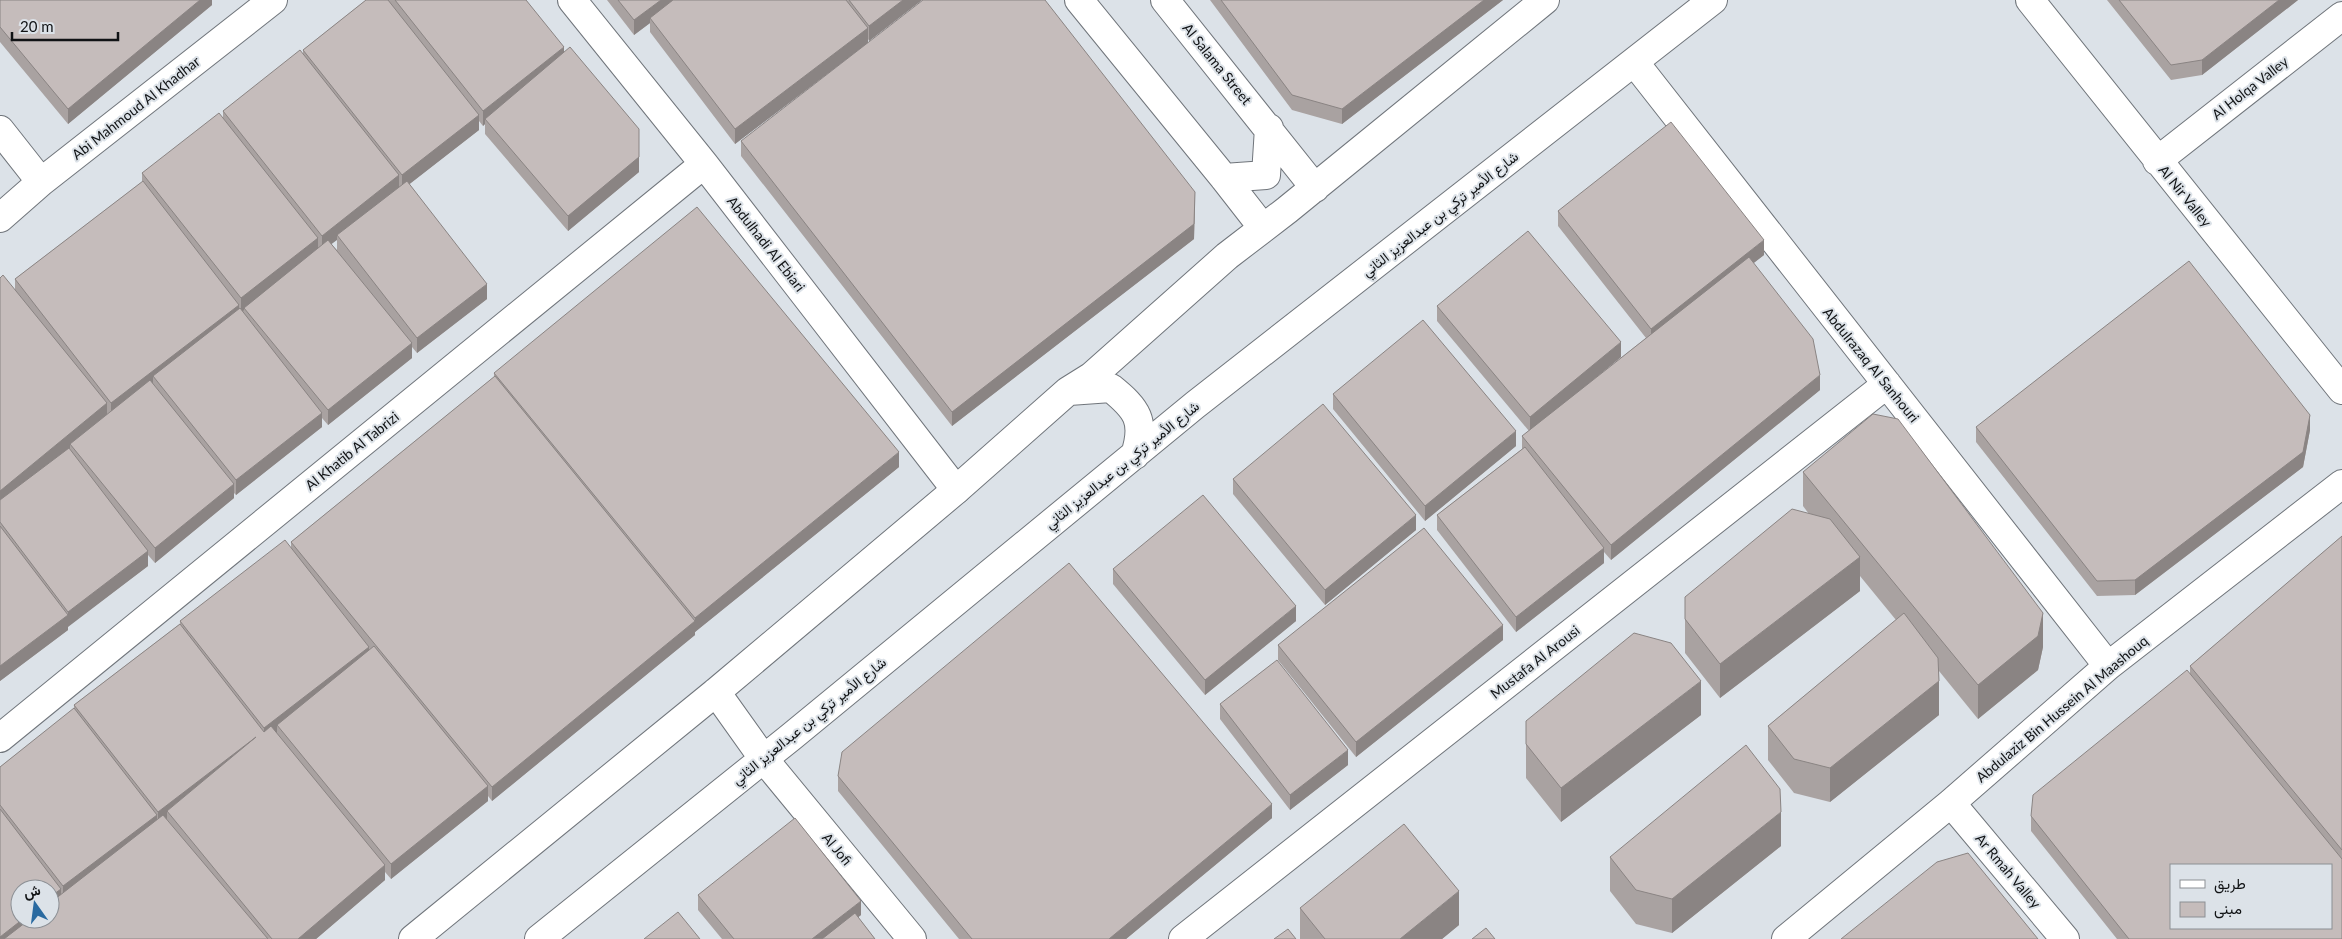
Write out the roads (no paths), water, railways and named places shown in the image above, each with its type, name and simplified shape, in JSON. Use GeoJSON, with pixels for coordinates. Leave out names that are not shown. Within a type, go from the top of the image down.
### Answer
{"type":"FeatureCollection","features":[{"type":"Feature","properties":{"kind":"street","name":"Abi Mahmoud Al Khadhar"},"geometry":{"type":"LineString","coordinates":[[0,218],[41,182],[274,0]]}},
{"type":"Feature","properties":{"kind":"street","name":"Abdulhadi Al Ebiari"},"geometry":{"type":"LineString","coordinates":[[572,0],[704,164],[956,490]]}},
{"type":"Feature","properties":{"kind":"street"},"geometry":{"type":"LineString","coordinates":[[1079,0],[1263,228]]}},
{"type":"Feature","properties":{"kind":"street","name":"Al Salama Street"},"geometry":{"type":"LineString","coordinates":[[1165,0],[1315,188]]}},
{"type":"Feature","properties":{"kind":"street"},"geometry":{"type":"LineString","coordinates":[[413,939],[716,692],[956,490],[1068,391],[1092,376],[1227,256],[1315,188],[1545,0]]}},
{"type":"Feature","properties":{"kind":"street","name":"شارع الأمير تركي بن عبدالعزيز الثاني"},"geometry":{"type":"LineString","coordinates":[[539,939],[1195,405],[1635,63],[1713,0]]}},
{"type":"Feature","properties":{"kind":"street","name":"Al Nir Valley"},"geometry":{"type":"LineString","coordinates":[[2030,0],[2342,390]]}},
{"type":"Feature","properties":{"kind":"street","name":"Al Holqa Valley"},"geometry":{"type":"LineString","coordinates":[[2157,160],[2342,16]]}},
{"type":"Feature","properties":{"kind":"street","name":"Abdulrazaq Al Sanhouri"},"geometry":{"type":"LineString","coordinates":[[1635,63],[2108,666]]}},
{"type":"Feature","properties":{"kind":"street"},"geometry":{"type":"LineString","coordinates":[[1224,178],[1266,174],[1268,128]]}},
{"type":"Feature","properties":{"kind":"street"},"geometry":{"type":"LineString","coordinates":[[0,130],[41,182]]}},
{"type":"Feature","properties":{"kind":"street","name":"Al Khatib Al Tabrizi"},"geometry":{"type":"LineString","coordinates":[[0,738],[704,164]]}},
{"type":"Feature","properties":{"kind":"street","name":"Mustafa Al Arousi"},"geometry":{"type":"LineString","coordinates":[[1183,939],[1888,384]]}},
{"type":"Feature","properties":{"kind":"street"},"geometry":{"type":"LineString","coordinates":[[1068,391],[1111,388],[1125,400],[1135,410],[1140,426],[1140,439],[1135,455]]}},
{"type":"Feature","properties":{"kind":"street","name":"Abdulaziz Bin Hussein Al Maashouq"},"geometry":{"type":"LineString","coordinates":[[1786,939],[1951,803],[2108,666],[2342,484]]}},
{"type":"Feature","properties":{"kind":"street","name":"Al Jofi"},"geometry":{"type":"LineString","coordinates":[[716,692],[763,758],[912,939]]}},
{"type":"Feature","properties":{"kind":"street","name":"Ar Rmah Valley"},"geometry":{"type":"LineString","coordinates":[[1951,803],[2065,939]]}}]}
